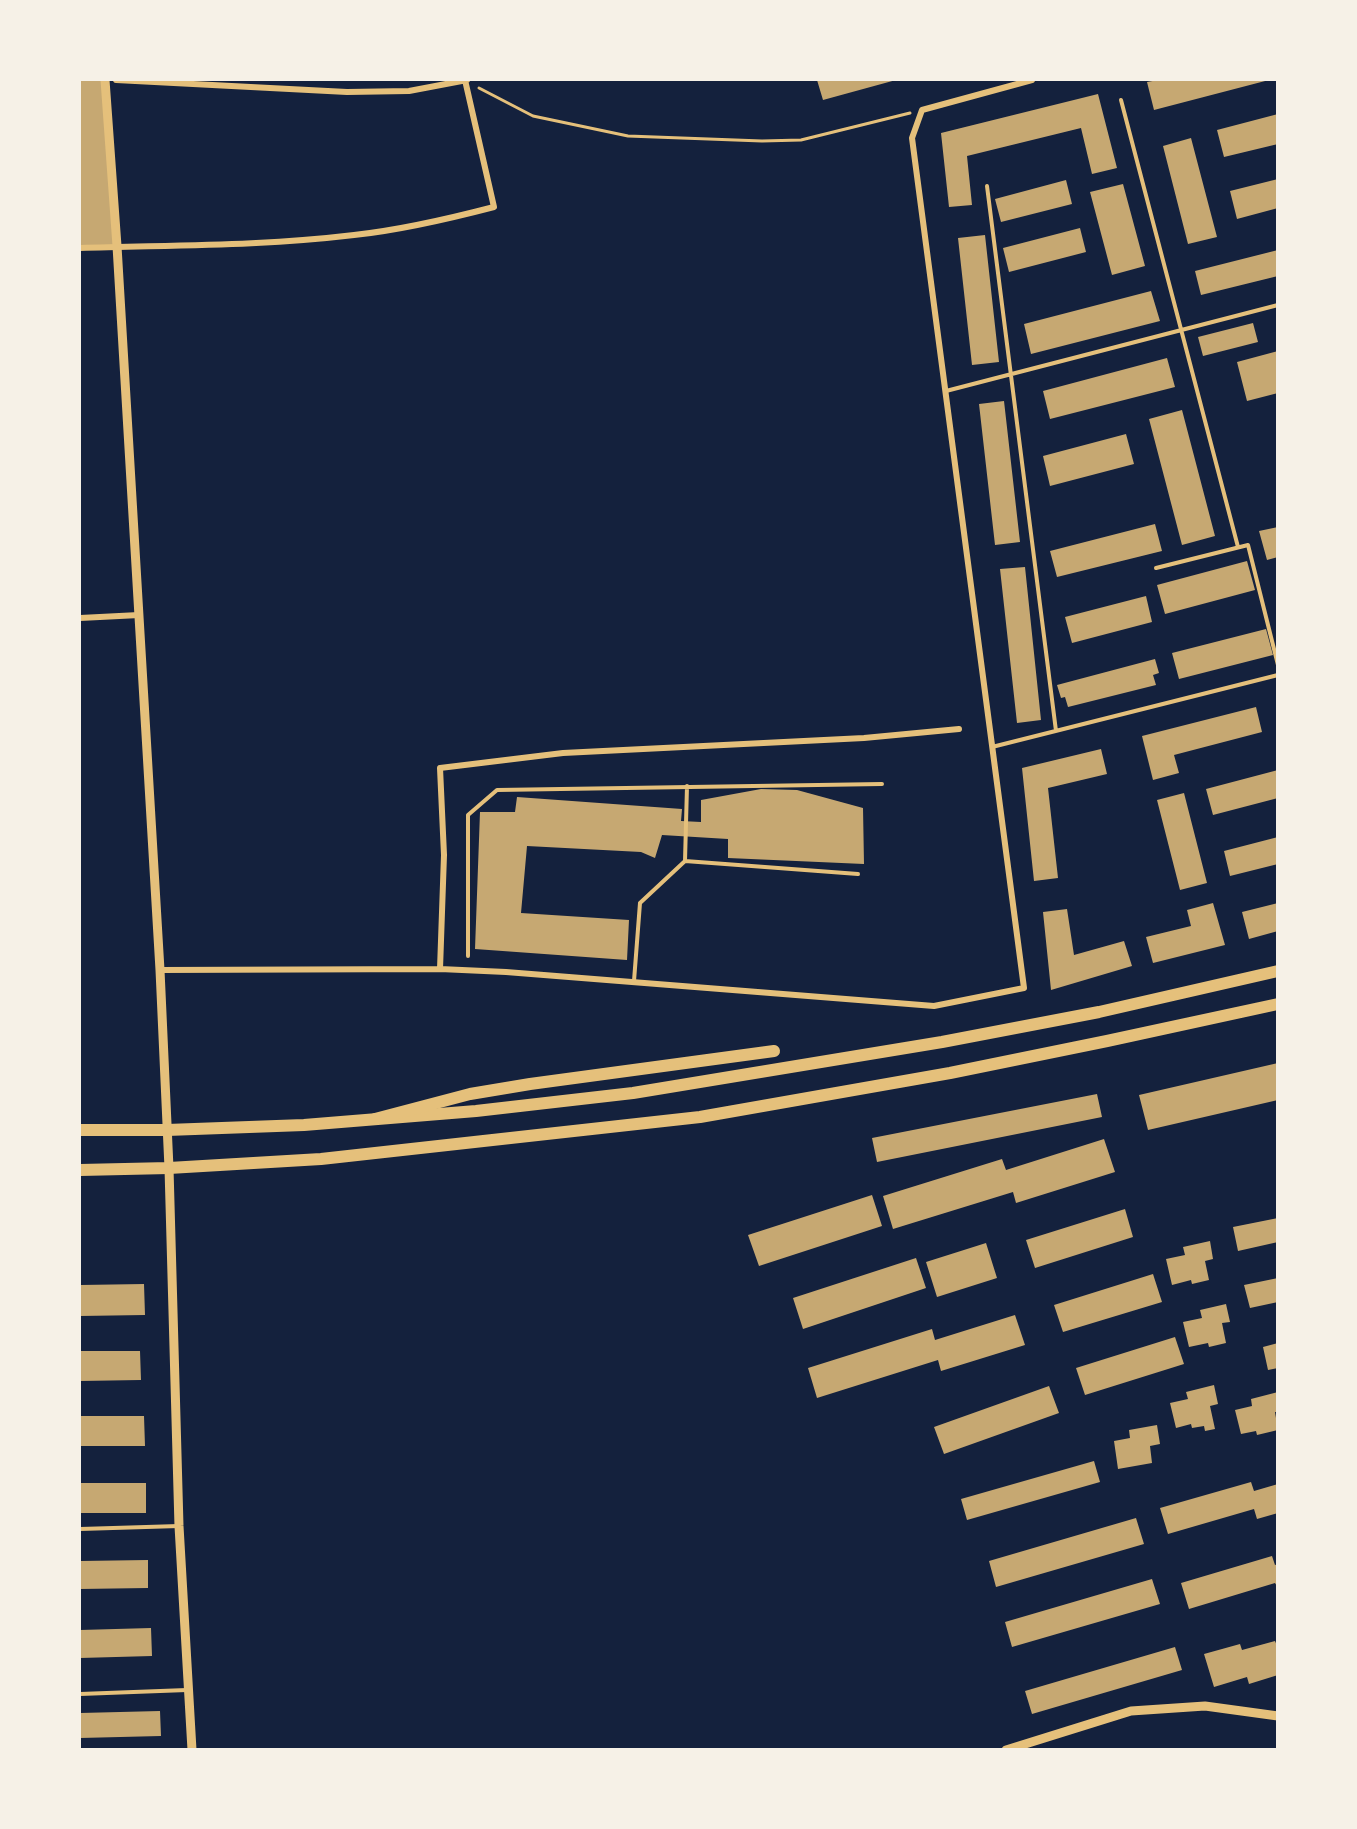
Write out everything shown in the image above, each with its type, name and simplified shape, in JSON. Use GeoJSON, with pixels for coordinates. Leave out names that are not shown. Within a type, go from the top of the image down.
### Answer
{"type":"FeatureCollection","features":[{"type":"Feature","properties":{"kind":"main road"},"geometry":{"type":"LineString","coordinates":[[80,1130],[167,1130],[304,1125],[476,1111],[633,1093],[942,1042],[1099,1012],[1278,971]]}},
{"type":"Feature","properties":{"kind":"main road"},"geometry":{"type":"LineString","coordinates":[[80,1170],[169,1168],[321,1159],[700,1117],[950,1072],[1278,1004]]}},
{"type":"Feature","properties":{"kind":"main road"},"geometry":{"type":"LineString","coordinates":[[375,1119],[470,1094],[520,1085],[774,1051]]}},
{"type":"Feature","properties":{"kind":"street"},"geometry":{"type":"LineString","coordinates":[[105,80],[117,246],[159,970],[169,1168],[179,1526],[192,1749]]}},
{"type":"Feature","properties":{"kind":"street"},"geometry":{"type":"LineString","coordinates":[[80,248],[285,241],[355,235],[431,224],[494,207],[466,80],[409,91],[347,92],[116,80]]}},
{"type":"Feature","properties":{"kind":"street"},"geometry":{"type":"LineString","coordinates":[[159,970],[440,969],[506,972],[934,1006],[1024,988],[912,138],[922,110],[1032,80]]}},
{"type":"Feature","properties":{"kind":"street"},"geometry":{"type":"LineString","coordinates":[[80,618],[139,615]]}},
{"type":"Feature","properties":{"kind":"street"},"geometry":{"type":"LineString","coordinates":[[440,969],[444,855],[440,768],[563,753],[864,738],[959,729]]}},
{"type":"Feature","properties":{"kind":"street"},"geometry":{"type":"LineString","coordinates":[[1006,1749],[1131,1711],[1205,1706],[1278,1716]]}},
{"type":"Feature","properties":{"kind":"lane"},"geometry":{"type":"LineString","coordinates":[[1121,100],[1238,547]]}},
{"type":"Feature","properties":{"kind":"lane"},"geometry":{"type":"LineString","coordinates":[[987,186],[1056,731]]}},
{"type":"Feature","properties":{"kind":"lane"},"geometry":{"type":"LineString","coordinates":[[945,391],[1278,305]]}},
{"type":"Feature","properties":{"kind":"lane"},"geometry":{"type":"LineString","coordinates":[[1156,568],[1248,545],[1278,665]]}},
{"type":"Feature","properties":{"kind":"lane"},"geometry":{"type":"LineString","coordinates":[[992,747],[1278,675]]}},
{"type":"Feature","properties":{"kind":"lane"},"geometry":{"type":"LineString","coordinates":[[468,956],[468,815],[497,790],[882,784]]}},
{"type":"Feature","properties":{"kind":"lane"},"geometry":{"type":"LineString","coordinates":[[686,861],[687,786]]}},
{"type":"Feature","properties":{"kind":"lane"},"geometry":{"type":"LineString","coordinates":[[634,981],[640,903],[686,861],[858,874]]}},
{"type":"Feature","properties":{"kind":"lane"},"geometry":{"type":"LineString","coordinates":[[80,1529],[179,1526]]}},
{"type":"Feature","properties":{"kind":"lane"},"geometry":{"type":"LineString","coordinates":[[80,1694],[188,1690]]}},
{"type":"Feature","properties":{"kind":"path"},"geometry":{"type":"LineString","coordinates":[[466,80],[533,116],[628,136],[762,141],[801,140],[922,110]]}},
{"type":"Feature","properties":{"kind":"building"},"geometry":{"type":"Polygon","coordinates":[[[80,80],[105,80],[117,246],[80,248],[80,80]]]}},
{"type":"Feature","properties":{"kind":"building"},"geometry":{"type":"Polygon","coordinates":[[[817,80],[896,80],[823,100],[817,80]]]}},
{"type":"Feature","properties":{"kind":"building"},"geometry":{"type":"Polygon","coordinates":[[[1158,80],[1269,80],[1154,110],[1147,82],[1158,80]]]}},
{"type":"Feature","properties":{"kind":"building"},"geometry":{"type":"Polygon","coordinates":[[[1098,94],[1117,168],[1092,174],[1081,128],[967,156],[972,205],[949,207],[941,133],[1098,94]]]}},
{"type":"Feature","properties":{"kind":"building"},"geometry":{"type":"Polygon","coordinates":[[[1278,114],[1278,144],[1224,157],[1217,130],[1278,114]]]}},
{"type":"Feature","properties":{"kind":"building"},"geometry":{"type":"Polygon","coordinates":[[[1191,138],[1217,237],[1188,244],[1163,146],[1191,138]]]}},
{"type":"Feature","properties":{"kind":"building"},"geometry":{"type":"Polygon","coordinates":[[[1278,179],[1278,208],[1237,219],[1230,191],[1278,179]]]}},
{"type":"Feature","properties":{"kind":"building"},"geometry":{"type":"Polygon","coordinates":[[[1066,180],[1072,204],[1001,222],[995,199],[1066,180]]]}},
{"type":"Feature","properties":{"kind":"building"},"geometry":{"type":"Polygon","coordinates":[[[1123,184],[1145,266],[1112,275],[1090,192],[1123,184]]]}},
{"type":"Feature","properties":{"kind":"building"},"geometry":{"type":"Polygon","coordinates":[[[1080,228],[1086,252],[1009,272],[1003,248],[1080,228]]]}},
{"type":"Feature","properties":{"kind":"building"},"geometry":{"type":"Polygon","coordinates":[[[985,235],[999,362],[972,365],[958,238],[985,235]]]}},
{"type":"Feature","properties":{"kind":"building"},"geometry":{"type":"Polygon","coordinates":[[[1278,250],[1278,276],[1201,295],[1195,271],[1278,250]]]}},
{"type":"Feature","properties":{"kind":"building"},"geometry":{"type":"Polygon","coordinates":[[[1151,291],[1160,321],[1031,354],[1024,324],[1151,291]]]}},
{"type":"Feature","properties":{"kind":"building"},"geometry":{"type":"Polygon","coordinates":[[[1253,323],[1258,342],[1203,356],[1198,337],[1253,323]]]}},
{"type":"Feature","properties":{"kind":"building"},"geometry":{"type":"Polygon","coordinates":[[[1278,351],[1278,393],[1247,401],[1237,362],[1278,351]]]}},
{"type":"Feature","properties":{"kind":"building"},"geometry":{"type":"Polygon","coordinates":[[[1167,358],[1175,387],[1050,419],[1043,391],[1167,358]]]}},
{"type":"Feature","properties":{"kind":"building"},"geometry":{"type":"Polygon","coordinates":[[[1004,401],[1020,542],[995,545],[979,404],[1004,401]]]}},
{"type":"Feature","properties":{"kind":"building"},"geometry":{"type":"Polygon","coordinates":[[[1182,410],[1215,536],[1182,545],[1149,419],[1182,410]]]}},
{"type":"Feature","properties":{"kind":"building"},"geometry":{"type":"Polygon","coordinates":[[[1126,434],[1134,464],[1050,486],[1043,456],[1126,434]]]}},
{"type":"Feature","properties":{"kind":"building"},"geometry":{"type":"Polygon","coordinates":[[[1155,524],[1162,551],[1057,577],[1050,551],[1155,524]]]}},
{"type":"Feature","properties":{"kind":"building"},"geometry":{"type":"Polygon","coordinates":[[[1278,527],[1278,557],[1267,560],[1259,531],[1278,527]]]}},
{"type":"Feature","properties":{"kind":"building"},"geometry":{"type":"Polygon","coordinates":[[[1247,561],[1255,590],[1165,614],[1157,585],[1247,561]]]}},
{"type":"Feature","properties":{"kind":"building"},"geometry":{"type":"Polygon","coordinates":[[[1025,567],[1041,720],[1017,723],[1000,569],[1025,567]]]}},
{"type":"Feature","properties":{"kind":"building"},"geometry":{"type":"Polygon","coordinates":[[[1146,596],[1152,622],[1072,643],[1065,617],[1146,596]]]}},
{"type":"Feature","properties":{"kind":"building"},"geometry":{"type":"Polygon","coordinates":[[[1266,629],[1273,655],[1179,679],[1172,653],[1266,629]]]}},
{"type":"Feature","properties":{"kind":"building"},"geometry":{"type":"Polygon","coordinates":[[[1155,659],[1159,673],[1153,675],[1156,685],[1068,707],[1065,697],[1061,698],[1057,685],[1155,659]]]}},
{"type":"Feature","properties":{"kind":"building"},"geometry":{"type":"Polygon","coordinates":[[[1256,707],[1262,732],[1174,755],[1179,773],[1153,780],[1142,736],[1256,707]]]}},
{"type":"Feature","properties":{"kind":"building"},"geometry":{"type":"Polygon","coordinates":[[[1101,749],[1107,774],[1048,788],[1058,878],[1034,881],[1022,768],[1101,749]]]}},
{"type":"Feature","properties":{"kind":"building"},"geometry":{"type":"Polygon","coordinates":[[[1278,770],[1278,798],[1213,815],[1206,789],[1278,770]]]}},
{"type":"Feature","properties":{"kind":"building"},"geometry":{"type":"Polygon","coordinates":[[[761,789],[797,790],[863,808],[864,864],[728,858],[728,839],[662,835],[655,858],[641,852],[527,846],[521,913],[629,920],[627,960],[475,949],[480,812],[515,812],[517,797],[682,809],[681,821],[701,822],[701,800],[761,789]]]}},
{"type":"Feature","properties":{"kind":"building"},"geometry":{"type":"Polygon","coordinates":[[[1184,793],[1207,883],[1180,890],[1157,800],[1184,793]]]}},
{"type":"Feature","properties":{"kind":"building"},"geometry":{"type":"Polygon","coordinates":[[[1278,837],[1278,864],[1230,876],[1224,851],[1278,837]]]}},
{"type":"Feature","properties":{"kind":"building"},"geometry":{"type":"Polygon","coordinates":[[[1213,903],[1225,945],[1153,963],[1146,937],[1191,926],[1187,910],[1213,903]]]}},
{"type":"Feature","properties":{"kind":"building"},"geometry":{"type":"Polygon","coordinates":[[[1278,903],[1278,931],[1249,939],[1242,912],[1278,903]]]}},
{"type":"Feature","properties":{"kind":"building"},"geometry":{"type":"Polygon","coordinates":[[[1067,909],[1074,955],[1124,941],[1132,966],[1051,990],[1043,912],[1067,909]]]}},
{"type":"Feature","properties":{"kind":"building"},"geometry":{"type":"Polygon","coordinates":[[[1278,1063],[1278,1100],[1148,1130],[1139,1095],[1278,1063]]]}},
{"type":"Feature","properties":{"kind":"building"},"geometry":{"type":"Polygon","coordinates":[[[1097,1094],[1102,1117],[877,1162],[872,1138],[1097,1094]]]}},
{"type":"Feature","properties":{"kind":"building"},"geometry":{"type":"Polygon","coordinates":[[[1104,1139],[1115,1172],[1016,1203],[1013,1192],[893,1229],[883,1196],[1002,1159],[1006,1170],[1104,1139]]]}},
{"type":"Feature","properties":{"kind":"building"},"geometry":{"type":"Polygon","coordinates":[[[872,1195],[882,1226],[759,1266],[748,1235],[872,1195]]]}},
{"type":"Feature","properties":{"kind":"building"},"geometry":{"type":"Polygon","coordinates":[[[1125,1209],[1133,1237],[1035,1268],[1026,1240],[1125,1209]]]}},
{"type":"Feature","properties":{"kind":"building"},"geometry":{"type":"Polygon","coordinates":[[[1278,1218],[1278,1242],[1238,1251],[1233,1227],[1278,1218]]]}},
{"type":"Feature","properties":{"kind":"building"},"geometry":{"type":"Polygon","coordinates":[[[1210,1241],[1213,1259],[1205,1261],[1209,1280],[1192,1284],[1191,1280],[1172,1285],[1166,1259],[1185,1255],[1183,1247],[1210,1241]]]}},
{"type":"Feature","properties":{"kind":"building"},"geometry":{"type":"Polygon","coordinates":[[[986,1243],[997,1278],[937,1297],[926,1262],[986,1243]]]}},
{"type":"Feature","properties":{"kind":"building"},"geometry":{"type":"Polygon","coordinates":[[[916,1258],[926,1288],[803,1329],[793,1298],[916,1258]]]}},
{"type":"Feature","properties":{"kind":"building"},"geometry":{"type":"Polygon","coordinates":[[[1153,1274],[1162,1302],[1063,1332],[1054,1305],[1153,1274]]]}},
{"type":"Feature","properties":{"kind":"building"},"geometry":{"type":"Polygon","coordinates":[[[1278,1278],[1278,1302],[1250,1308],[1244,1285],[1278,1278]]]}},
{"type":"Feature","properties":{"kind":"building"},"geometry":{"type":"Polygon","coordinates":[[[144,1284],[145,1315],[80,1316],[80,1285],[144,1284]]]}},
{"type":"Feature","properties":{"kind":"building"},"geometry":{"type":"Polygon","coordinates":[[[1226,1304],[1230,1322],[1222,1323],[1226,1343],[1209,1347],[1208,1343],[1189,1347],[1183,1322],[1202,1318],[1200,1310],[1226,1304]]]}},
{"type":"Feature","properties":{"kind":"building"},"geometry":{"type":"Polygon","coordinates":[[[1015,1315],[1025,1345],[941,1371],[938,1360],[817,1398],[808,1368],[932,1329],[935,1340],[1015,1315]]]}},
{"type":"Feature","properties":{"kind":"building"},"geometry":{"type":"Polygon","coordinates":[[[1175,1337],[1184,1364],[1085,1395],[1076,1368],[1175,1337]]]}},
{"type":"Feature","properties":{"kind":"building"},"geometry":{"type":"Polygon","coordinates":[[[1278,1343],[1278,1368],[1268,1370],[1263,1347],[1278,1343]]]}},
{"type":"Feature","properties":{"kind":"building"},"geometry":{"type":"Polygon","coordinates":[[[80,1351],[140,1351],[141,1380],[80,1381],[80,1351]]]}},
{"type":"Feature","properties":{"kind":"building"},"geometry":{"type":"Polygon","coordinates":[[[1214,1385],[1218,1404],[1210,1406],[1215,1429],[1205,1431],[1204,1426],[1192,1428],[1191,1424],[1176,1428],[1170,1403],[1188,1399],[1186,1392],[1214,1385]]]}},
{"type":"Feature","properties":{"kind":"building"},"geometry":{"type":"Polygon","coordinates":[[[1049,1386],[1059,1413],[944,1454],[934,1427],[1049,1386]]]}},
{"type":"Feature","properties":{"kind":"building"},"geometry":{"type":"Polygon","coordinates":[[[1278,1392],[1278,1412],[1275,1412],[1278,1430],[1257,1435],[1256,1431],[1241,1434],[1235,1410],[1252,1406],[1251,1399],[1278,1392]]]}},
{"type":"Feature","properties":{"kind":"building"},"geometry":{"type":"Polygon","coordinates":[[[80,1416],[144,1416],[145,1446],[80,1446],[80,1416]]]}},
{"type":"Feature","properties":{"kind":"building"},"geometry":{"type":"Polygon","coordinates":[[[1157,1425],[1160,1444],[1150,1446],[1152,1463],[1118,1469],[1114,1441],[1130,1438],[1129,1430],[1157,1425]]]}},
{"type":"Feature","properties":{"kind":"building"},"geometry":{"type":"Polygon","coordinates":[[[1094,1461],[1100,1482],[967,1520],[961,1499],[1094,1461]]]}},
{"type":"Feature","properties":{"kind":"building"},"geometry":{"type":"Polygon","coordinates":[[[1251,1482],[1254,1491],[1278,1484],[1278,1513],[1257,1519],[1254,1509],[1168,1534],[1160,1508],[1251,1482]]]}},
{"type":"Feature","properties":{"kind":"building"},"geometry":{"type":"Polygon","coordinates":[[[80,1483],[146,1483],[146,1513],[80,1513],[80,1483]]]}},
{"type":"Feature","properties":{"kind":"building"},"geometry":{"type":"Polygon","coordinates":[[[1136,1518],[1144,1544],[996,1587],[989,1561],[1136,1518]]]}},
{"type":"Feature","properties":{"kind":"building"},"geometry":{"type":"Polygon","coordinates":[[[1272,1556],[1275,1565],[1278,1564],[1278,1588],[1275,1583],[1189,1609],[1181,1583],[1272,1556]]]}},
{"type":"Feature","properties":{"kind":"building"},"geometry":{"type":"Polygon","coordinates":[[[148,1560],[148,1588],[80,1589],[80,1561],[148,1560]]]}},
{"type":"Feature","properties":{"kind":"building"},"geometry":{"type":"Polygon","coordinates":[[[1152,1579],[1160,1604],[1012,1647],[1005,1622],[1152,1579]]]}},
{"type":"Feature","properties":{"kind":"building"},"geometry":{"type":"Polygon","coordinates":[[[151,1628],[152,1656],[80,1658],[80,1630],[151,1628]]]}},
{"type":"Feature","properties":{"kind":"building"},"geometry":{"type":"Polygon","coordinates":[[[1275,1641],[1278,1648],[1278,1675],[1249,1684],[1247,1677],[1214,1687],[1204,1654],[1240,1644],[1242,1650],[1275,1641]]]}},
{"type":"Feature","properties":{"kind":"building"},"geometry":{"type":"Polygon","coordinates":[[[1175,1647],[1182,1670],[1032,1714],[1025,1691],[1175,1647]]]}},
{"type":"Feature","properties":{"kind":"building"},"geometry":{"type":"Polygon","coordinates":[[[160,1711],[161,1736],[80,1738],[80,1713],[160,1711]]]}}]}
